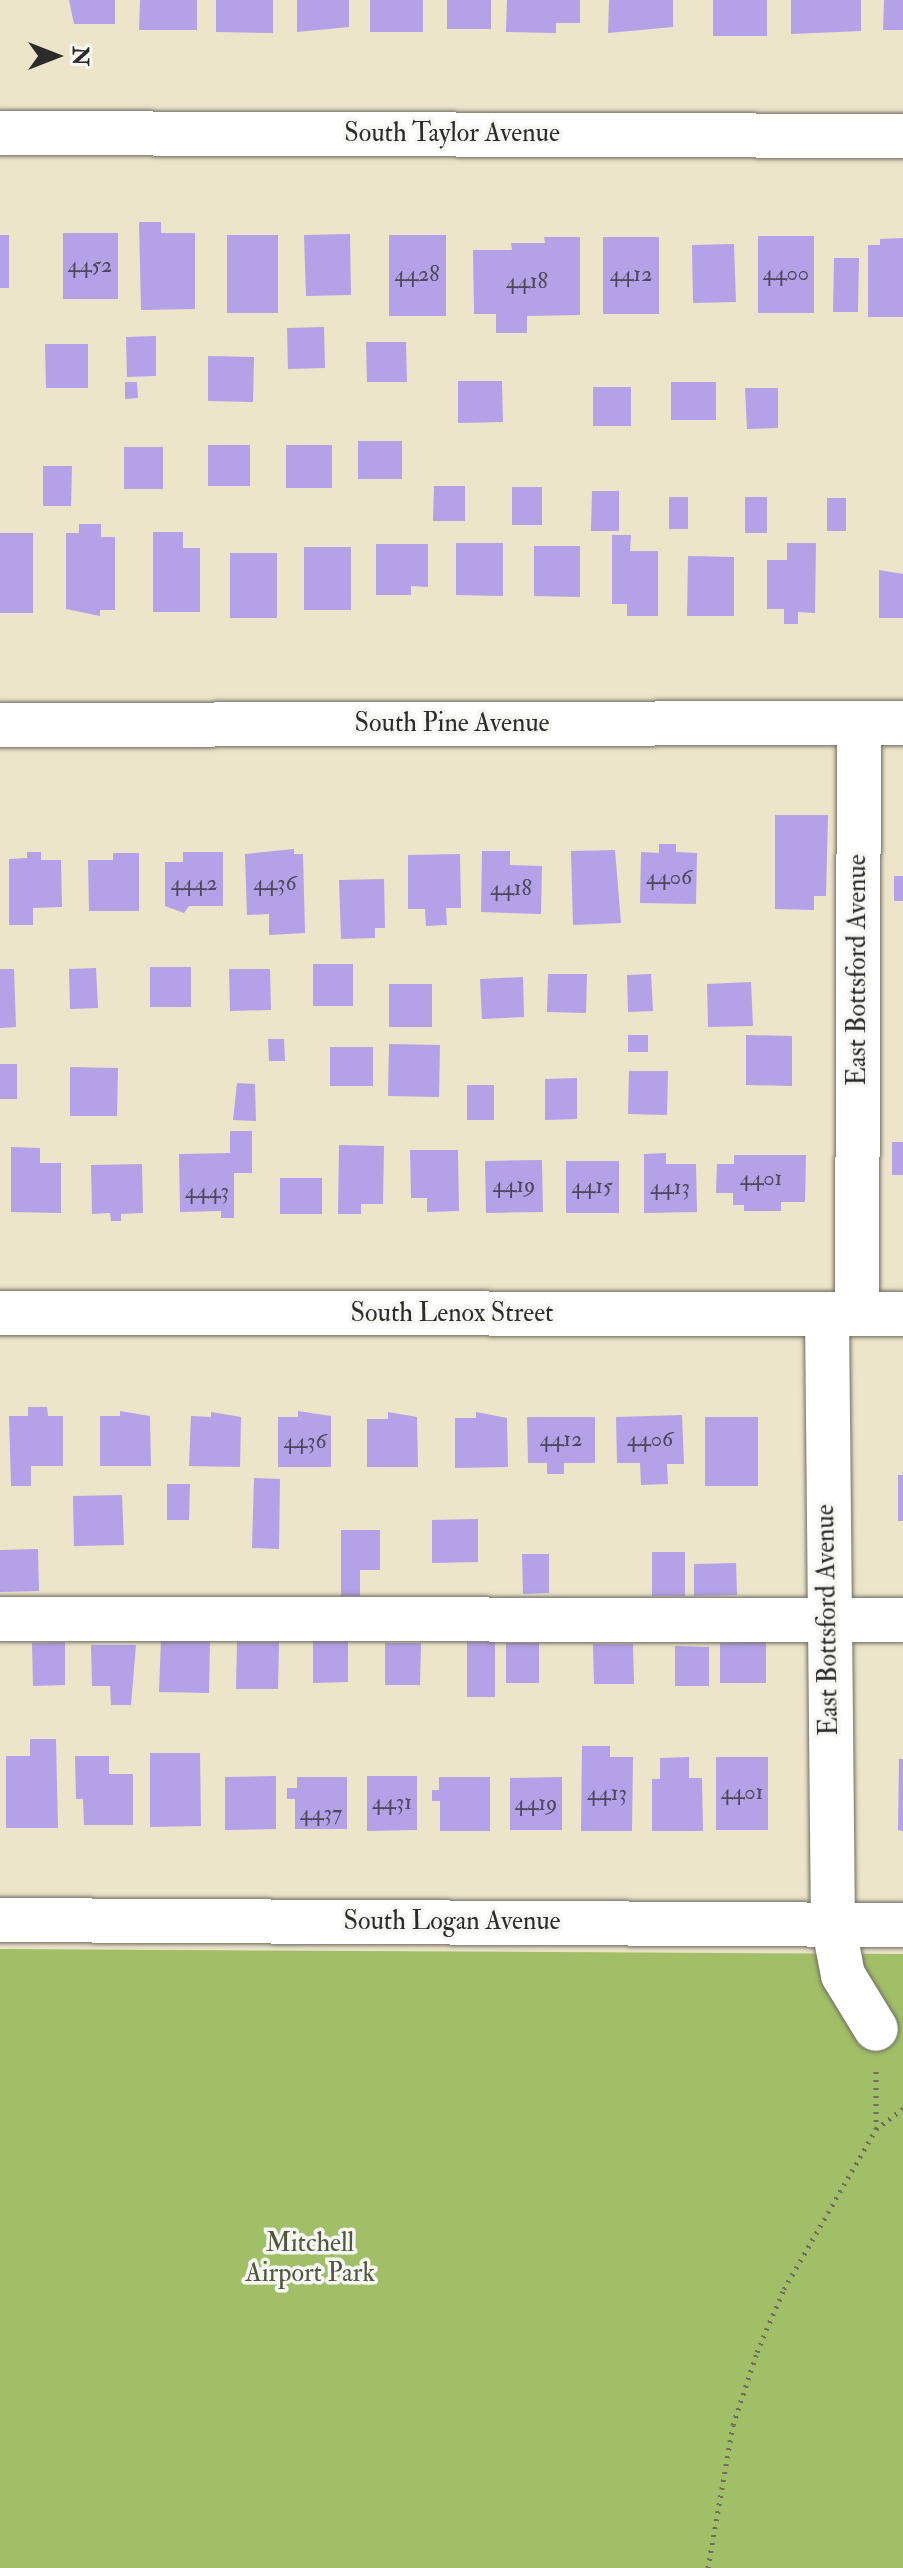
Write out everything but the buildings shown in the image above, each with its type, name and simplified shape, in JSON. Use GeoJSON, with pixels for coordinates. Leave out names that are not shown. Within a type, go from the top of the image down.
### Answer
{"type":"FeatureCollection","features":[{"type":"Feature","properties":{"kind":"street","name":"South Taylor Avenue"},"geometry":{"type":"LineString","coordinates":[[0,133],[903,136]]}},
{"type":"Feature","properties":{"kind":"street","name":"East Bottsford Avenue"},"geometry":{"type":"LineString","coordinates":[[859,723],[842,1314],[827,1619],[833,1924],[843,1975],[876,2029]]}},
{"type":"Feature","properties":{"kind":"street","name":"South Pine Avenue"},"geometry":{"type":"LineString","coordinates":[[0,725],[903,723]]}},
{"type":"Feature","properties":{"kind":"street","name":"South Lenox Street"},"geometry":{"type":"LineString","coordinates":[[0,1313],[903,1314]]}},
{"type":"Feature","properties":{"kind":"street"},"geometry":{"type":"LineString","coordinates":[[0,1619],[903,1620]]}},
{"type":"Feature","properties":{"kind":"street","name":"South Logan Avenue"},"geometry":{"type":"LineString","coordinates":[[0,1920],[903,1925]]}},
{"type":"Feature","properties":{"kind":"path"},"geometry":{"type":"LineString","coordinates":[[876,2029],[876,2129]]}},
{"type":"Feature","properties":{"kind":"path"},"geometry":{"type":"LineString","coordinates":[[708,2568],[733,2425],[757,2352],[784,2289],[876,2129],[903,2109]]}},
{"type":"Feature","properties":{"kind":"green space","name":"Mitchell Airport Park"},"geometry":{"type":"Polygon","coordinates":[[[0,1949],[903,1954],[903,2568],[0,2568],[0,1949]]]}}]}
